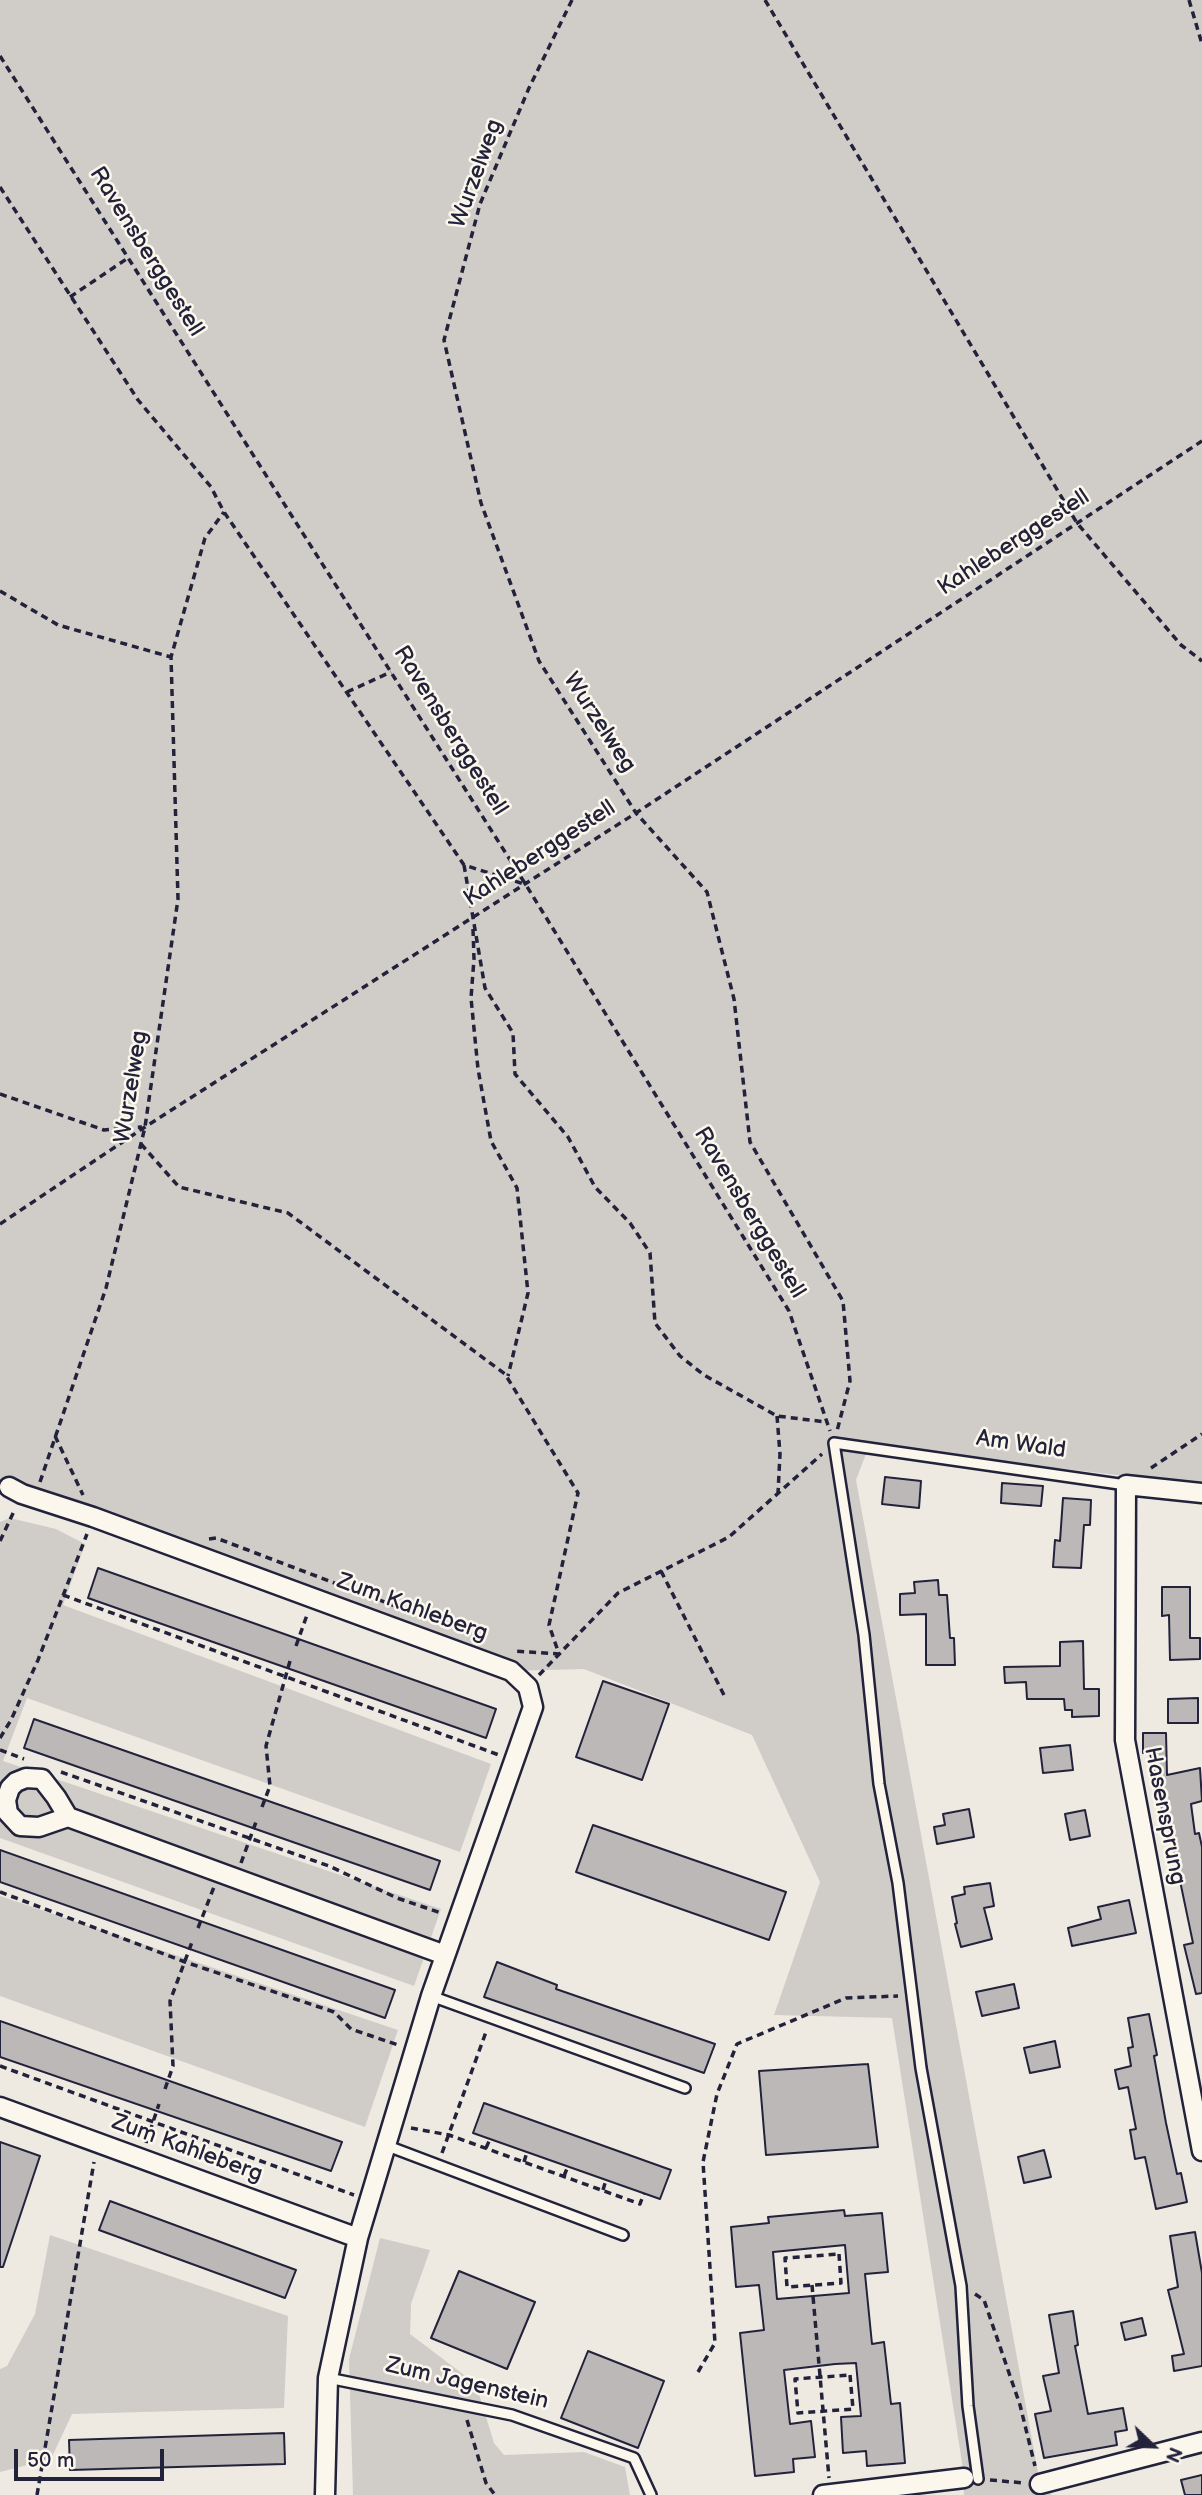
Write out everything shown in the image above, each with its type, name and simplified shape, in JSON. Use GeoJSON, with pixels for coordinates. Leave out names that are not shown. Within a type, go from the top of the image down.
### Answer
{"type":"FeatureCollection","features":[{"type":"Feature","properties":{"kind":"street","name":"Am Wald"},"geometry":{"type":"LineString","coordinates":[[1126,1485],[1202,1493]]}},
{"type":"Feature","properties":{"kind":"street","name":"Hasensprung"},"geometry":{"type":"LineString","coordinates":[[1126,1485],[1125,1740],[1202,2151]]}},
{"type":"Feature","properties":{"kind":"street","name":"Zum Kahleberg"},"geometry":{"type":"LineString","coordinates":[[22,1493],[511,1671],[528,1687]]}},
{"type":"Feature","properties":{"kind":"street"},"geometry":{"type":"LineString","coordinates":[[325,2495],[328,2378],[358,2238],[445,1955],[534,1707],[528,1687]]}},
{"type":"Feature","properties":{"kind":"street"},"geometry":{"type":"LineString","coordinates":[[68,1817],[445,1955]]}},
{"type":"Feature","properties":{"kind":"street","name":"Zum Kahleberg"},"geometry":{"type":"LineString","coordinates":[[0,2107],[358,2238]]}},
{"type":"Feature","properties":{"kind":"street"},"geometry":{"type":"LineString","coordinates":[[1040,2484],[1202,2442]]}},
{"type":"Feature","properties":{"kind":"street"},"geometry":{"type":"LineString","coordinates":[[827,2495],[971,2479]]}},
{"type":"Feature","properties":{"kind":"lane","name":"Am Wald"},"geometry":{"type":"LineString","coordinates":[[834,1443],[1126,1485]]}},
{"type":"Feature","properties":{"kind":"lane"},"geometry":{"type":"LineString","coordinates":[[834,1443],[864,1634],[879,1784],[898,1883],[921,2068],[961,2286],[971,2479]]}},
{"type":"Feature","properties":{"kind":"lane"},"geometry":{"type":"LineString","coordinates":[[432,1996],[685,2088]]}},
{"type":"Feature","properties":{"kind":"lane"},"geometry":{"type":"LineString","coordinates":[[385,2145],[623,2235]]}},
{"type":"Feature","properties":{"kind":"lane","name":"Zum Jagenstein"},"geometry":{"type":"LineString","coordinates":[[328,2378],[512,2415],[634,2458],[651,2495]]}},
{"type":"Feature","properties":{"kind":"path","name":"Wurzelweg"},"geometry":{"type":"LineString","coordinates":[[572,0],[529,88],[480,204],[444,340],[481,503],[539,661],[636,813],[708,892],[734,999],[750,1142],[843,1301],[850,1381],[834,1443]]}},
{"type":"Feature","properties":{"kind":"path"},"geometry":{"type":"LineString","coordinates":[[765,0],[1077,523],[1181,645],[1202,661]]}},
{"type":"Feature","properties":{"kind":"path"},"geometry":{"type":"LineString","coordinates":[[1189,0],[1202,44]]}},
{"type":"Feature","properties":{"kind":"path","name":"Ravensberggestell"},"geometry":{"type":"LineString","coordinates":[[0,56],[526,885],[789,1311],[834,1443]]}},
{"type":"Feature","properties":{"kind":"path"},"geometry":{"type":"LineString","coordinates":[[0,187],[138,400],[211,487],[224,512],[464,865],[485,988],[513,1033],[515,1074],[568,1137],[595,1187],[630,1223],[650,1253],[655,1323],[680,1356],[704,1376],[777,1416],[827,1422]]}},
{"type":"Feature","properties":{"kind":"path"},"geometry":{"type":"LineString","coordinates":[[70,297],[128,258]]}},
{"type":"Feature","properties":{"kind":"path","name":"Kahleberggestell"},"geometry":{"type":"LineString","coordinates":[[0,1224],[145,1127],[526,885],[1202,441]]}},
{"type":"Feature","properties":{"kind":"path","name":"Wurzelweg"},"geometry":{"type":"LineString","coordinates":[[0,1541],[22,1493],[55,1436],[106,1289],[145,1127],[178,899],[171,657],[205,538],[224,512]]}},
{"type":"Feature","properties":{"kind":"path"},"geometry":{"type":"LineString","coordinates":[[0,591],[58,625],[171,657]]}},
{"type":"Feature","properties":{"kind":"path"},"geometry":{"type":"LineString","coordinates":[[347,692],[391,672]]}},
{"type":"Feature","properties":{"kind":"path"},"geometry":{"type":"LineString","coordinates":[[464,865],[526,885]]}},
{"type":"Feature","properties":{"kind":"path"},"geometry":{"type":"LineString","coordinates":[[473,918],[471,998],[478,1069],[491,1140],[517,1188],[528,1293],[508,1378]]}},
{"type":"Feature","properties":{"kind":"path"},"geometry":{"type":"LineString","coordinates":[[0,1094],[103,1130],[145,1127]]}},
{"type":"Feature","properties":{"kind":"path"},"geometry":{"type":"LineString","coordinates":[[141,1144],[179,1187],[288,1213],[505,1374],[578,1493],[549,1625],[559,1654]]}},
{"type":"Feature","properties":{"kind":"path"},"geometry":{"type":"LineString","coordinates":[[777,1416],[780,1454],[778,1493]]}},
{"type":"Feature","properties":{"kind":"path"},"geometry":{"type":"LineString","coordinates":[[1126,1485],[1202,1434]]}},
{"type":"Feature","properties":{"kind":"path"},"geometry":{"type":"LineString","coordinates":[[0,1738],[38,1660],[93,1517],[55,1436]]}},
{"type":"Feature","properties":{"kind":"path"},"geometry":{"type":"LineString","coordinates":[[528,1687],[618,1592],[729,1537],[834,1443]]}},
{"type":"Feature","properties":{"kind":"path"},"geometry":{"type":"LineString","coordinates":[[662,1571],[726,1699]]}},
{"type":"Feature","properties":{"kind":"path"},"geometry":{"type":"LineString","coordinates":[[63,1595],[514,1760]]}},
{"type":"Feature","properties":{"kind":"path"},"geometry":{"type":"LineString","coordinates":[[296,1646],[314,1598]]}},
{"type":"Feature","properties":{"kind":"path"},"geometry":{"type":"LineString","coordinates":[[262,1807],[270,1786],[266,1746],[290,1661]]}},
{"type":"Feature","properties":{"kind":"path"},"geometry":{"type":"LineString","coordinates":[[0,1750],[26,1759]]}},
{"type":"Feature","properties":{"kind":"path"},"geometry":{"type":"LineString","coordinates":[[53,1769],[329,1866],[397,1898],[458,1919]]}},
{"type":"Feature","properties":{"kind":"path"},"geometry":{"type":"LineString","coordinates":[[198,1928],[250,1839],[256,1822]]}},
{"type":"Feature","properties":{"kind":"path"},"geometry":{"type":"LineString","coordinates":[[0,1892],[185,1962],[334,2012],[351,2029],[415,2051]]}},
{"type":"Feature","properties":{"kind":"path"},"geometry":{"type":"LineString","coordinates":[[165,2089],[173,2066],[170,2001],[192,1942]]}},
{"type":"Feature","properties":{"kind":"path"},"geometry":{"type":"LineString","coordinates":[[698,2372],[715,2343],[703,2162],[717,2094],[737,2044],[846,1998],[912,1996]]}},
{"type":"Feature","properties":{"kind":"path"},"geometry":{"type":"LineString","coordinates":[[438,2165],[491,2017]]}},
{"type":"Feature","properties":{"kind":"path"},"geometry":{"type":"LineString","coordinates":[[0,2067],[369,2200]]}},
{"type":"Feature","properties":{"kind":"path"},"geometry":{"type":"LineString","coordinates":[[140,2158],[159,2104]]}},
{"type":"Feature","properties":{"kind":"path"},"geometry":{"type":"LineString","coordinates":[[391,2124],[449,2135],[640,2204],[644,2193]]}},
{"type":"Feature","properties":{"kind":"path"},"geometry":{"type":"LineString","coordinates":[[486,2148],[490,2138]]}},
{"type":"Feature","properties":{"kind":"path"},"geometry":{"type":"LineString","coordinates":[[37,2495],[97,2142]]}},
{"type":"Feature","properties":{"kind":"path"},"geometry":{"type":"LineString","coordinates":[[524,2162],[527,2152]]}},
{"type":"Feature","properties":{"kind":"path"},"geometry":{"type":"LineString","coordinates":[[564,2176],[568,2166]]}},
{"type":"Feature","properties":{"kind":"path"},"geometry":{"type":"LineString","coordinates":[[603,2190],[606,2180]]}},
{"type":"Feature","properties":{"kind":"path"},"geometry":{"type":"LineString","coordinates":[[839,2254],[841,2283],[812,2285],[787,2287],[785,2258],[839,2254]]}},
{"type":"Feature","properties":{"kind":"path"},"geometry":{"type":"LineString","coordinates":[[812,2285],[824,2411],[827,2495]]}},
{"type":"Feature","properties":{"kind":"path"},"geometry":{"type":"LineString","coordinates":[[961,2286],[984,2300],[1020,2405],[1040,2484],[971,2479]]}},
{"type":"Feature","properties":{"kind":"path"},"geometry":{"type":"LineString","coordinates":[[850,2375],[853,2409],[824,2411],[799,2413],[795,2379],[850,2375]]}},
{"type":"Feature","properties":{"kind":"path"},"geometry":{"type":"LineString","coordinates":[[462,2405],[486,2483],[495,2495]]}},
{"type":"Feature","properties":{"kind":"shaded area"},"geometry":{"type":"Polygon","coordinates":[[[0,0],[1202,0],[1202,1485],[869,1446],[856,1480],[1040,2483],[1052,2495],[964,2495],[963,2469],[892,2018],[774,2015],[820,1882],[752,1735],[584,1669],[511,1671],[0,1484],[0,0]]]}},
{"type":"Feature","properties":{"kind":"shaded area"},"geometry":{"type":"Polygon","coordinates":[[[10,1518],[56,1529],[85,1544],[63,1605],[491,1764],[460,1852],[27,1698],[3,1761],[441,1909],[414,1986],[0,1838],[0,1522],[10,1518]]]}},
{"type":"Feature","properties":{"kind":"shaded area"},"geometry":{"type":"Polygon","coordinates":[[[0,1896],[398,2030],[365,2127],[0,1996],[0,1896]]]}},
{"type":"Feature","properties":{"kind":"shaded area"},"geometry":{"type":"Polygon","coordinates":[[[50,2235],[288,2316],[284,2408],[72,2414],[51,2459],[0,2472],[0,2369],[7,2366],[35,2314],[50,2235]]]}},
{"type":"Feature","properties":{"kind":"shaded area"},"geometry":{"type":"Polygon","coordinates":[[[380,2238],[430,2250],[411,2304],[410,2334],[476,2384],[494,2443],[504,2455],[584,2452],[625,2467],[630,2495],[353,2495],[349,2359],[380,2238]]]}},
{"type":"Feature","properties":{"kind":"building"},"geometry":{"type":"Polygon","coordinates":[[[885,1477],[921,1481],[919,1508],[882,1504],[885,1477]]]}},
{"type":"Feature","properties":{"kind":"building"},"geometry":{"type":"Polygon","coordinates":[[[1002,1483],[1043,1486],[1041,1506],[1001,1503],[1002,1483]]]}},
{"type":"Feature","properties":{"kind":"building"},"geometry":{"type":"Polygon","coordinates":[[[1063,1498],[1091,1500],[1090,1525],[1084,1525],[1081,1568],[1053,1567],[1055,1540],[1060,1541],[1063,1498]]]}},
{"type":"Feature","properties":{"kind":"building"},"geometry":{"type":"Polygon","coordinates":[[[98,1568],[496,1709],[486,1738],[88,1598],[98,1568]]]}},
{"type":"Feature","properties":{"kind":"building"},"geometry":{"type":"Polygon","coordinates":[[[938,1580],[939,1595],[947,1595],[955,1665],[926,1665],[926,1614],[900,1615],[900,1594],[915,1593],[914,1582],[938,1580]]]}},
{"type":"Feature","properties":{"kind":"building"},"geometry":{"type":"Polygon","coordinates":[[[1162,1587],[1190,1587],[1190,1638],[1200,1638],[1200,1659],[1170,1660],[1169,1615],[1162,1616],[1162,1587]]]}},
{"type":"Feature","properties":{"kind":"building"},"geometry":{"type":"Polygon","coordinates":[[[1083,1641],[1084,1689],[1099,1689],[1099,1716],[1072,1717],[1072,1710],[1065,1710],[1064,1699],[1027,1699],[1026,1682],[1005,1683],[1004,1667],[1060,1666],[1060,1642],[1083,1641]]]}},
{"type":"Feature","properties":{"kind":"building"},"geometry":{"type":"Polygon","coordinates":[[[603,1681],[669,1704],[642,1780],[576,1757],[603,1681]]]}},
{"type":"Feature","properties":{"kind":"building"},"geometry":{"type":"Polygon","coordinates":[[[1198,1698],[1198,1723],[1168,1723],[1168,1699],[1198,1698]]]}},
{"type":"Feature","properties":{"kind":"building"},"geometry":{"type":"Polygon","coordinates":[[[34,1719],[440,1861],[430,1890],[24,1748],[34,1719]]]}},
{"type":"Feature","properties":{"kind":"building"},"geometry":{"type":"Polygon","coordinates":[[[1143,1733],[1166,1733],[1167,1775],[1200,1768],[1202,1801],[1191,1804],[1195,1834],[1199,1833],[1202,1847],[1202,1993],[1196,1994],[1184,1945],[1193,1943],[1165,1809],[1162,1810],[1150,1753],[1143,1753],[1143,1733]]]}},
{"type":"Feature","properties":{"kind":"building"},"geometry":{"type":"Polygon","coordinates":[[[1070,1745],[1073,1770],[1043,1773],[1040,1748],[1070,1745]]]}},
{"type":"Feature","properties":{"kind":"building"},"geometry":{"type":"Polygon","coordinates":[[[969,1809],[974,1837],[937,1844],[934,1827],[945,1825],[943,1814],[969,1809]]]}},
{"type":"Feature","properties":{"kind":"building"},"geometry":{"type":"Polygon","coordinates":[[[1085,1810],[1090,1836],[1070,1840],[1065,1814],[1085,1810]]]}},
{"type":"Feature","properties":{"kind":"building"},"geometry":{"type":"Polygon","coordinates":[[[593,1825],[786,1892],[769,1940],[576,1872],[593,1825]]]}},
{"type":"Feature","properties":{"kind":"building"},"geometry":{"type":"Polygon","coordinates":[[[0,1850],[395,1990],[385,2018],[0,1882],[0,1850]]]}},
{"type":"Feature","properties":{"kind":"building"},"geometry":{"type":"Polygon","coordinates":[[[990,1883],[994,1906],[984,1908],[992,1939],[961,1947],[952,1897],[965,1894],[964,1887],[990,1883]]]}},
{"type":"Feature","properties":{"kind":"building"},"geometry":{"type":"Polygon","coordinates":[[[1129,1900],[1136,1933],[1072,1946],[1068,1928],[1101,1919],[1098,1907],[1129,1900]]]}},
{"type":"Feature","properties":{"kind":"building"},"geometry":{"type":"Polygon","coordinates":[[[497,1962],[557,1985],[556,1989],[715,2044],[704,2073],[484,1997],[497,1962]]]}},
{"type":"Feature","properties":{"kind":"building"},"geometry":{"type":"Polygon","coordinates":[[[1014,1984],[1019,2008],[982,2016],[976,1992],[1014,1984]]]}},
{"type":"Feature","properties":{"kind":"building"},"geometry":{"type":"Polygon","coordinates":[[[1149,2014],[1166,2123],[1177,2174],[1181,2173],[1187,2202],[1156,2209],[1145,2157],[1135,2159],[1130,2130],[1136,2129],[1128,2087],[1119,2089],[1115,2070],[1131,2066],[1128,2048],[1133,2047],[1128,2018],[1149,2014]]]}},
{"type":"Feature","properties":{"kind":"building"},"geometry":{"type":"Polygon","coordinates":[[[0,2021],[342,2142],[331,2171],[0,2057],[0,2021]]]}},
{"type":"Feature","properties":{"kind":"building"},"geometry":{"type":"Polygon","coordinates":[[[1055,2041],[1060,2067],[1030,2073],[1024,2048],[1055,2041]]]}},
{"type":"Feature","properties":{"kind":"building"},"geometry":{"type":"Polygon","coordinates":[[[868,2064],[878,2147],[766,2155],[759,2071],[868,2064]]]}},
{"type":"Feature","properties":{"kind":"building"},"geometry":{"type":"Polygon","coordinates":[[[484,2103],[671,2170],[660,2199],[473,2133],[484,2103]]]}},
{"type":"Feature","properties":{"kind":"building"},"geometry":{"type":"Polygon","coordinates":[[[0,2142],[40,2156],[3,2267],[0,2267],[0,2142]]]}},
{"type":"Feature","properties":{"kind":"building"},"geometry":{"type":"Polygon","coordinates":[[[1044,2150],[1051,2177],[1024,2183],[1018,2157],[1044,2150]]]}},
{"type":"Feature","properties":{"kind":"building"},"geometry":{"type":"Polygon","coordinates":[[[110,2201],[296,2270],[285,2298],[99,2230],[110,2201]]]}},
{"type":"Feature","properties":{"kind":"building"},"geometry":{"type":"Polygon","coordinates":[[[844,2210],[845,2216],[882,2213],[888,2272],[865,2274],[872,2344],[884,2342],[891,2404],[900,2403],[905,2463],[867,2466],[866,2451],[843,2453],[841,2417],[861,2416],[856,2363],[835,2364],[784,2370],[790,2424],[811,2421],[815,2457],[793,2459],[794,2472],[755,2476],[740,2333],[764,2330],[759,2285],[736,2287],[731,2227],[769,2223],[768,2217],[844,2210]],[[845,2245],[773,2252],[777,2299],[849,2293],[845,2245]]]}},
{"type":"Feature","properties":{"kind":"building"},"geometry":{"type":"Polygon","coordinates":[[[1195,2232],[1202,2273],[1202,2366],[1174,2371],[1172,2356],[1184,2354],[1168,2290],[1178,2287],[1170,2236],[1195,2232]]]}},
{"type":"Feature","properties":{"kind":"building"},"geometry":{"type":"Polygon","coordinates":[[[459,2271],[535,2302],[507,2369],[431,2338],[459,2271]]]}},
{"type":"Feature","properties":{"kind":"building"},"geometry":{"type":"Polygon","coordinates":[[[1073,2311],[1078,2345],[1075,2346],[1088,2414],[1123,2408],[1127,2430],[1115,2432],[1117,2445],[1044,2458],[1035,2414],[1051,2411],[1043,2376],[1059,2373],[1049,2315],[1073,2311]]]}},
{"type":"Feature","properties":{"kind":"building"},"geometry":{"type":"Polygon","coordinates":[[[1142,2318],[1146,2335],[1125,2340],[1121,2323],[1142,2318]]]}},
{"type":"Feature","properties":{"kind":"building"},"geometry":{"type":"Polygon","coordinates":[[[588,2351],[664,2381],[638,2448],[561,2418],[588,2351]]]}},
{"type":"Feature","properties":{"kind":"building"},"geometry":{"type":"Polygon","coordinates":[[[284,2433],[285,2464],[70,2470],[69,2440],[284,2433]]]}},
{"type":"Feature","properties":{"kind":"building"},"geometry":{"type":"Polygon","coordinates":[[[1202,2475],[1202,2495],[1185,2495],[1181,2480],[1202,2475]]]}}]}
